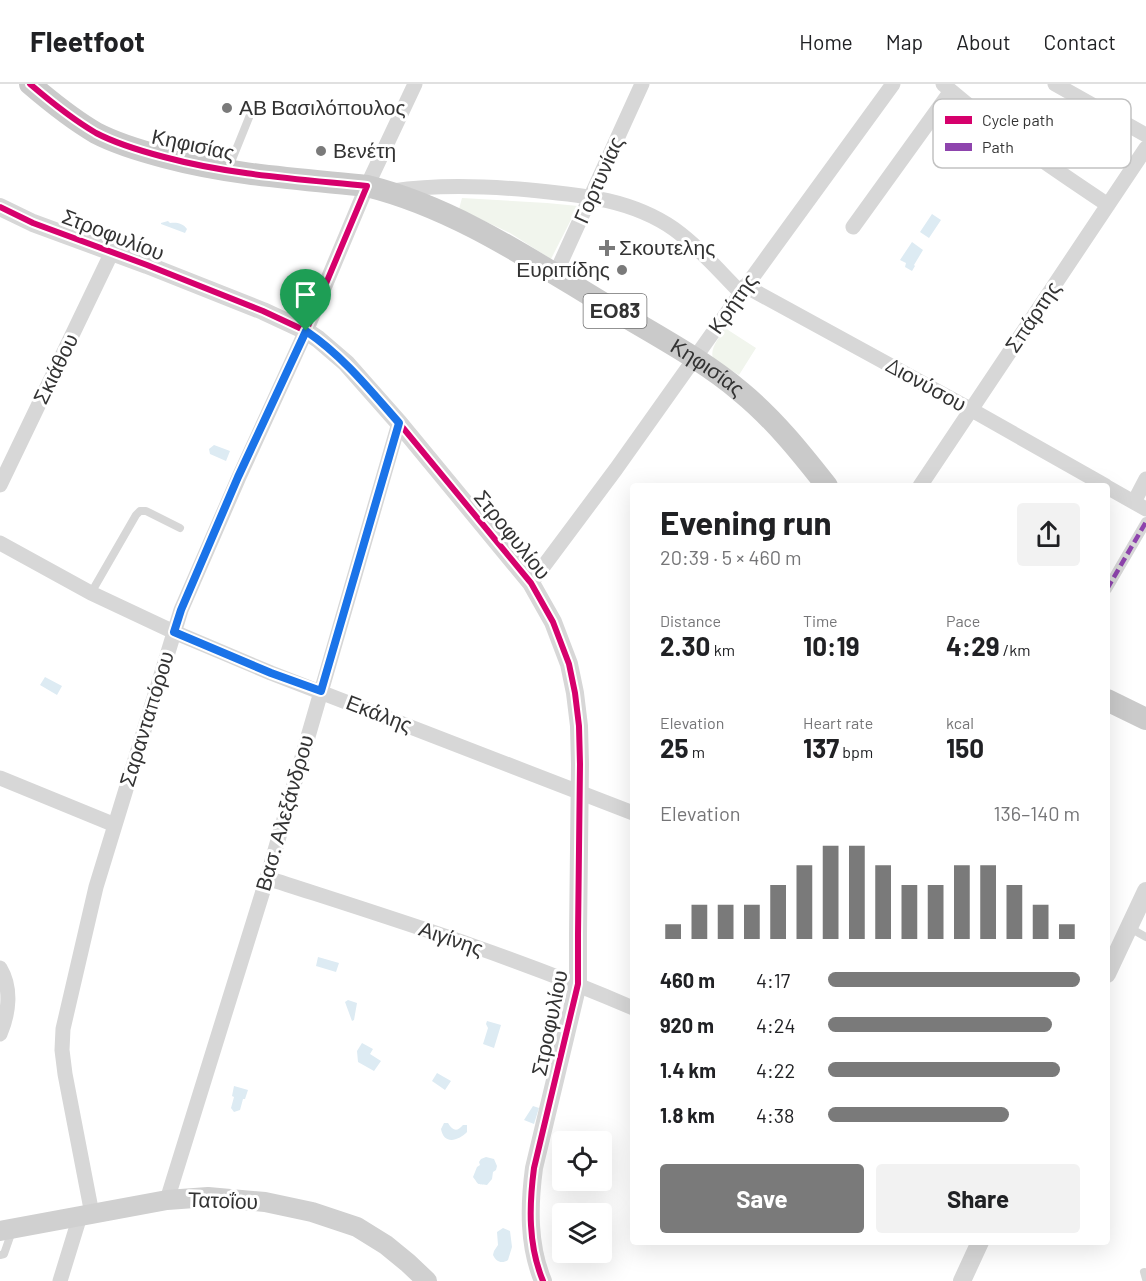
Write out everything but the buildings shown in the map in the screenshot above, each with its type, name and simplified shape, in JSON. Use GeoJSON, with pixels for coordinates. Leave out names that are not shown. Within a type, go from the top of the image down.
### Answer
{"type":"FeatureCollection","features":[{"type":"Feature","properties":{"kind":"main road","name":"Κηφισίας"},"geometry":{"type":"LineString","coordinates":[[30,84],[80,123],[111,140],[138,150],[227,171],[377,189],[434,208],[494,239],[695,358],[734,386],[759,408],[783,432],[825,483]]}},
{"type":"Feature","properties":{"kind":"main road"},"geometry":{"type":"LineString","coordinates":[[1110,701],[1146,719]]}},
{"type":"Feature","properties":{"kind":"main road","name":"Τατοΐου"},"geometry":{"type":"LineString","coordinates":[[6,1229],[167,1200],[208,1197],[265,1202],[327,1216],[357,1227],[386,1245],[427,1281]]}},
{"type":"Feature","properties":{"kind":"street","name":"Σαρανταπόρου"},"geometry":{"type":"LineString","coordinates":[[86,1215],[62,1050],[63,1029],[96,886],[181,610],[238,477],[306,331],[377,189],[415,84]]}},
{"type":"Feature","properties":{"kind":"street","name":"Γορτυνίας"},"geometry":{"type":"LineString","coordinates":[[555,275],[642,84]]}},
{"type":"Feature","properties":{"kind":"street","name":"Κρήτης"},"geometry":{"type":"LineString","coordinates":[[531,583],[616,469],[743,289],[893,84]]}},
{"type":"Feature","properties":{"kind":"street"},"geometry":{"type":"LineString","coordinates":[[1055,84],[1082,99]]}},
{"type":"Feature","properties":{"kind":"street"},"geometry":{"type":"LineString","coordinates":[[947,88],[960,99]]}},
{"type":"Feature","properties":{"kind":"street"},"geometry":{"type":"LineString","coordinates":[[853,227],[933,109]]}},
{"type":"Feature","properties":{"kind":"street"},"geometry":{"type":"LineString","coordinates":[[1131,127],[1146,135]]}},
{"type":"Feature","properties":{"kind":"street","name":"Σπάρτης"},"geometry":{"type":"LineString","coordinates":[[922,483],[1146,148]]}},
{"type":"Feature","properties":{"kind":"street"},"geometry":{"type":"LineString","coordinates":[[1054,168],[1108,205]]}},
{"type":"Feature","properties":{"kind":"street","name":"Διονύσου"},"geometry":{"type":"LineString","coordinates":[[377,189],[500,187],[592,196],[635,208],[675,230],[743,289],[970,410],[1101,483]]}},
{"type":"Feature","properties":{"kind":"street","name":"Στροφυλίου"},"geometry":{"type":"LineString","coordinates":[[0,207],[33,223],[263,311],[306,331],[325,344],[346,363],[399,423],[531,583],[554,622],[569,664],[579,726],[578,984],[534,1168],[530,1219],[537,1267],[543,1281]]}},
{"type":"Feature","properties":{"kind":"street","name":"Σκιάθου"},"geometry":{"type":"LineString","coordinates":[[0,485],[112,252]]}},
{"type":"Feature","properties":{"kind":"street","name":"Βασ. Αλεξάνδρου"},"geometry":{"type":"LineString","coordinates":[[167,1200],[267,878],[399,423]]}},
{"type":"Feature","properties":{"kind":"street"},"geometry":{"type":"LineString","coordinates":[[1140,505],[1146,479]]}},
{"type":"Feature","properties":{"kind":"street","name":"Διονύσου"},"geometry":{"type":"LineString","coordinates":[[1110,488],[1140,505]]}},
{"type":"Feature","properties":{"kind":"street"},"geometry":{"type":"LineString","coordinates":[[1110,584],[1146,522]]}},
{"type":"Feature","properties":{"kind":"street","name":"Εκάλης"},"geometry":{"type":"LineString","coordinates":[[0,543],[92,593],[174,632],[271,673],[630,812]]}},
{"type":"Feature","properties":{"kind":"street"},"geometry":{"type":"LineString","coordinates":[[0,778],[115,825]]}},
{"type":"Feature","properties":{"kind":"street","name":"Αιγίνης"},"geometry":{"type":"LineString","coordinates":[[267,878],[474,945],[578,984],[630,1007]]}},
{"type":"Feature","properties":{"kind":"street"},"geometry":{"type":"LineString","coordinates":[[1110,968],[1146,891]]}},
{"type":"Feature","properties":{"kind":"street"},"geometry":{"type":"LineString","coordinates":[[0,968],[8,983],[9,996],[0,1034]]}},
{"type":"Feature","properties":{"kind":"street"},"geometry":{"type":"LineString","coordinates":[[60,1281],[86,1215]]}},
{"type":"Feature","properties":{"kind":"street"},"geometry":{"type":"LineString","coordinates":[[962,1281],[979,1245]]}},
{"type":"Feature","properties":{"kind":"lane"},"geometry":{"type":"LineString","coordinates":[[227,171],[250,115]]}},
{"type":"Feature","properties":{"kind":"lane"},"geometry":{"type":"LineString","coordinates":[[92,593],[136,515],[140,512],[146,511],[180,528]]}},
{"type":"Feature","properties":{"kind":"lane"},"geometry":{"type":"LineString","coordinates":[[1129,927],[1146,937]]}},
{"type":"Feature","properties":{"kind":"lane"},"geometry":{"type":"LineString","coordinates":[[0,1255],[4,1254],[6,1229]]}},
{"type":"Feature","properties":{"kind":"shaded area"},"geometry":{"type":"Polygon","coordinates":[[[462,198],[578,206],[551,259],[510,233],[459,209],[462,198]]]}},
{"type":"Feature","properties":{"kind":"shaded area"},"geometry":{"type":"Polygon","coordinates":[[[932,214],[941,220],[929,238],[920,232],[932,214]]]}},
{"type":"Feature","properties":{"kind":"shaded area"},"geometry":{"type":"Polygon","coordinates":[[[168,221],[184,225],[187,229],[185,233],[161,224],[168,221]]]}},
{"type":"Feature","properties":{"kind":"shaded area"},"geometry":{"type":"Polygon","coordinates":[[[912,242],[923,250],[912,271],[905,267],[906,263],[900,260],[912,242]]]}},
{"type":"Feature","properties":{"kind":"shaded area"},"geometry":{"type":"Polygon","coordinates":[[[725,328],[756,348],[739,375],[714,360],[712,352],[725,328]]]}},
{"type":"Feature","properties":{"kind":"shaded area"},"geometry":{"type":"Polygon","coordinates":[[[214,445],[230,451],[226,461],[210,454],[209,449],[214,445]]]}},
{"type":"Feature","properties":{"kind":"shaded area"},"geometry":{"type":"Polygon","coordinates":[[[45,677],[62,686],[57,695],[40,685],[45,677]]]}},
{"type":"Feature","properties":{"kind":"shaded area"},"geometry":{"type":"Polygon","coordinates":[[[318,957],[339,963],[336,972],[316,966],[318,957]]]}},
{"type":"Feature","properties":{"kind":"shaded area"},"geometry":{"type":"Polygon","coordinates":[[[348,1000],[357,1003],[352,1021],[345,1002],[348,1000]]]}},
{"type":"Feature","properties":{"kind":"shaded area"},"geometry":{"type":"Polygon","coordinates":[[[487,1021],[501,1025],[494,1048],[483,1044],[488,1028],[487,1021]]]}},
{"type":"Feature","properties":{"kind":"shaded area"},"geometry":{"type":"Polygon","coordinates":[[[362,1043],[373,1049],[370,1054],[381,1061],[374,1071],[358,1062],[357,1051],[362,1043]]]}},
{"type":"Feature","properties":{"kind":"shaded area"},"geometry":{"type":"Polygon","coordinates":[[[437,1073],[451,1081],[445,1090],[432,1081],[437,1073]]]}},
{"type":"Feature","properties":{"kind":"shaded area"},"geometry":{"type":"Polygon","coordinates":[[[234,1086],[248,1090],[240,1110],[234,1112],[231,1108],[234,1086]]]}},
{"type":"Feature","properties":{"kind":"shaded area"},"geometry":{"type":"Polygon","coordinates":[[[533,1106],[539,1108],[534,1124],[524,1120],[533,1106]]]}},
{"type":"Feature","properties":{"kind":"shaded area"},"geometry":{"type":"Polygon","coordinates":[[[444,1123],[448,1123],[455,1130],[467,1125],[467,1132],[460,1138],[448,1139],[441,1129],[444,1123]]]}},
{"type":"Feature","properties":{"kind":"shaded area"},"geometry":{"type":"Polygon","coordinates":[[[486,1157],[494,1159],[496,1170],[487,1185],[478,1184],[473,1177],[480,1165],[479,1162],[486,1157]]]}},
{"type":"Feature","properties":{"kind":"shaded area"},"geometry":{"type":"Polygon","coordinates":[[[503,1228],[510,1231],[512,1247],[508,1260],[501,1262],[497,1261],[493,1255],[498,1245],[497,1232],[503,1228]]]}},
{"type":"Feature","properties":{"kind":"marked path"},"geometry":{"type":"LineString","coordinates":[[1110,584],[1146,522]]}},
{"type":"Feature","properties":{"kind":"cycle path"},"geometry":{"type":"LineString","coordinates":[[30,84],[87,128],[112,141],[138,150],[214,168],[367,186],[306,331]]}},
{"type":"Feature","properties":{"kind":"cycle path"},"geometry":{"type":"LineString","coordinates":[[0,207],[33,223],[263,311],[318,339],[346,363],[399,423],[531,583],[553,622],[569,664],[579,726],[578,984],[534,1168],[531,1197],[532,1239],[543,1281]]}},
{"type":"Feature","properties":{"kind":"place","name":"ΑΒ Βασιλόπουλος"},"geometry":{"type":"Point","coordinates":[227,108]}},
{"type":"Feature","properties":{"kind":"place","name":"Βενέτη"},"geometry":{"type":"Point","coordinates":[321,151]}},
{"type":"Feature","properties":{"kind":"place","name":"Σκουτελης"},"geometry":{"type":"Point","coordinates":[607,248]}},
{"type":"Feature","properties":{"kind":"place","name":"Ευριπίδης"},"geometry":{"type":"Point","coordinates":[622,270]}},
{"type":"Feature","properties":{"kind":"route"},"geometry":{"type":"LineString","coordinates":[[306,331],[334,351],[399,423],[321,691],[271,673],[174,632],[181,610],[238,477],[306,331]]}}]}
